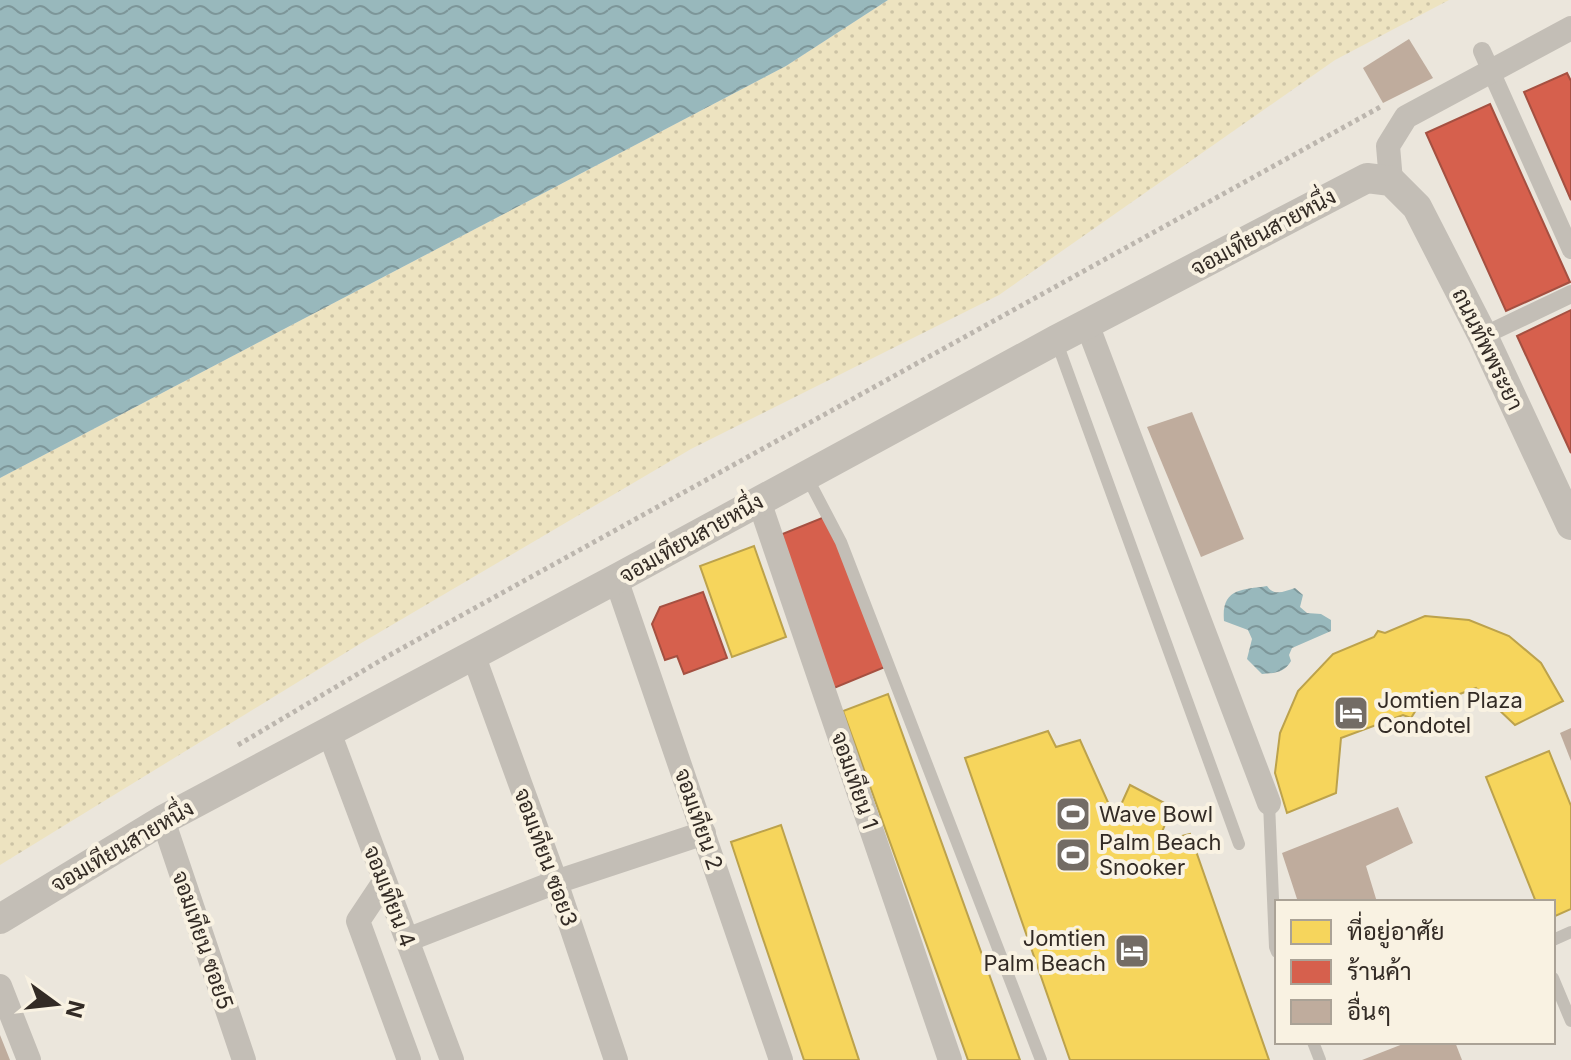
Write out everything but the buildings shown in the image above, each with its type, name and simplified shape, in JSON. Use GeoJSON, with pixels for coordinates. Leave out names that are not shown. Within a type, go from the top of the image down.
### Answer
{"type":"FeatureCollection","features":[{"type":"Feature","properties":{"kind":"street"},"geometry":{"type":"LineString","coordinates":[[1391,181],[1388,146],[1406,117],[1487,62],[1571,28]]}},
{"type":"Feature","properties":{"kind":"street"},"geometry":{"type":"LineString","coordinates":[[1487,62],[1571,250]]}},
{"type":"Feature","properties":{"kind":"street","name":"จอมเทียนสายหนึ่ง"},"geometry":{"type":"LineString","coordinates":[[0,919],[163,820],[1056,340],[1367,178],[1391,181]]}},
{"type":"Feature","properties":{"kind":"street","name":"ถนนทัพพระยา"},"geometry":{"type":"LineString","coordinates":[[1391,181],[1417,207],[1483,336],[1571,525]]}},
{"type":"Feature","properties":{"kind":"street"},"geometry":{"type":"LineString","coordinates":[[1483,336],[1571,294]]}},
{"type":"Feature","properties":{"kind":"street"},"geometry":{"type":"LineString","coordinates":[[1087,324],[1269,803]]}},
{"type":"Feature","properties":{"kind":"street","name":"จอมเทียน 1"},"geometry":{"type":"LineString","coordinates":[[759,501],[950,1060]]}},
{"type":"Feature","properties":{"kind":"street","name":"จอมเทียน 2"},"geometry":{"type":"LineString","coordinates":[[616,579],[781,1060]]}},
{"type":"Feature","properties":{"kind":"street","name":"จอมเทียน ซอย3"},"geometry":{"type":"LineString","coordinates":[[473,654],[556,882],[616,1060]]}},
{"type":"Feature","properties":{"kind":"street","name":"จอมเทียน 4"},"geometry":{"type":"LineString","coordinates":[[329,732],[452,1060]]}},
{"type":"Feature","properties":{"kind":"street","name":"จอมเทียน ซอย5"},"geometry":{"type":"LineString","coordinates":[[163,820],[244,1060]]}},
{"type":"Feature","properties":{"kind":"street"},"geometry":{"type":"LineString","coordinates":[[407,940],[556,882],[704,833]]}},
{"type":"Feature","properties":{"kind":"street"},"geometry":{"type":"LineString","coordinates":[[384,882],[358,921],[409,1060]]}},
{"type":"Feature","properties":{"kind":"street"},"geometry":{"type":"LineString","coordinates":[[0,986],[29,1060]]}},
{"type":"Feature","properties":{"kind":"lane"},"geometry":{"type":"LineString","coordinates":[[1056,340],[1239,844]]}},
{"type":"Feature","properties":{"kind":"lane"},"geometry":{"type":"LineString","coordinates":[[806,475],[841,542],[1041,1060]]}},
{"type":"Feature","properties":{"kind":"lane"},"geometry":{"type":"LineString","coordinates":[[1269,803],[1275,947]]}},
{"type":"Feature","properties":{"kind":"lane"},"geometry":{"type":"LineString","coordinates":[[1555,983],[1571,1021]]}},
{"type":"Feature","properties":{"kind":"path"},"geometry":{"type":"LineString","coordinates":[[228,751],[388,656],[1391,101]]}},
{"type":"Feature","properties":{"kind":"sand"},"geometry":{"type":"Polygon","coordinates":[[[888,0],[1449,0],[1335,60],[999,295],[691,449],[363,642],[0,865],[0,478],[786,66],[888,0]]]}},
{"type":"Feature","properties":{"kind":"water"},"geometry":{"type":"Polygon","coordinates":[[[0,0],[888,0],[786,66],[0,478],[0,0]]]}},
{"type":"Feature","properties":{"kind":"water"},"geometry":{"type":"Polygon","coordinates":[[[1267,586],[1276,592],[1295,588],[1303,595],[1300,607],[1307,613],[1321,614],[1331,620],[1331,631],[1292,648],[1289,655],[1291,661],[1282,670],[1262,674],[1247,659],[1252,639],[1248,630],[1224,621],[1224,610],[1226,602],[1235,593],[1267,586]]]}},
{"type":"Feature","properties":{"kind":"place","name":"Jomtien Plaza Condotel"},"geometry":{"type":"Point","coordinates":[1351,713]}},
{"type":"Feature","properties":{"kind":"place","name":"Wave Bowl"},"geometry":{"type":"Point","coordinates":[1073,814]}},
{"type":"Feature","properties":{"kind":"place","name":"Palm Beach Snooker"},"geometry":{"type":"Point","coordinates":[1073,855]}},
{"type":"Feature","properties":{"kind":"place","name":"Jomtien Palm Beach"},"geometry":{"type":"Point","coordinates":[1132,951]}}]}
